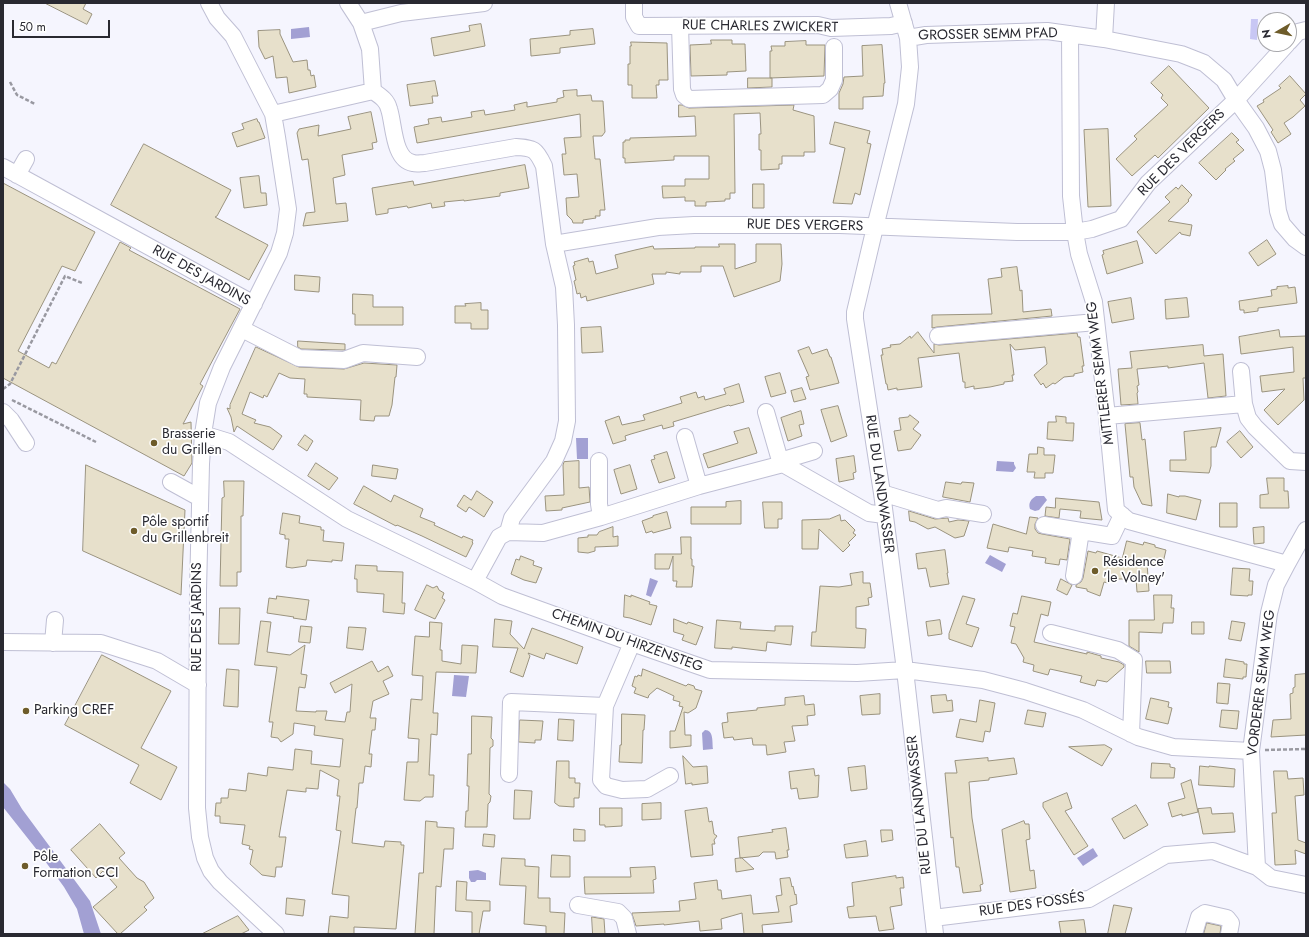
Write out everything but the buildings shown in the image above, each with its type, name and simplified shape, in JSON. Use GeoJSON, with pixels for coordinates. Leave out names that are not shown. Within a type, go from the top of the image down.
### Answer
{"type":"FeatureCollection","features":[{"type":"Feature","properties":{"kind":"street"},"geometry":{"type":"LineString","coordinates":[[209,3],[217,18],[234,36],[273,114],[278,137],[288,209],[285,233],[279,253],[254,304]]}},
{"type":"Feature","properties":{"kind":"street"},"geometry":{"type":"LineString","coordinates":[[348,3],[361,23],[370,49],[373,91]]}},
{"type":"Feature","properties":{"kind":"street"},"geometry":{"type":"LineString","coordinates":[[361,23],[401,13],[484,3]]}},
{"type":"Feature","properties":{"kind":"street","name":"RUE CHARLES ZWICKERT"},"geometry":{"type":"LineString","coordinates":[[634,3],[634,17],[640,26],[818,25],[831,28],[892,26],[906,30]]}},
{"type":"Feature","properties":{"kind":"street","name":"GROSSER SEMM PFAD"},"geometry":{"type":"LineString","coordinates":[[898,3],[906,30],[926,35],[1047,31],[1104,39],[1181,54],[1204,63],[1224,80],[1256,128],[1268,151],[1278,211],[1282,224],[1295,239],[1306,248]]}},
{"type":"Feature","properties":{"kind":"street"},"geometry":{"type":"LineString","coordinates":[[1104,39],[1106,3]]}},
{"type":"Feature","properties":{"kind":"street"},"geometry":{"type":"LineString","coordinates":[[680,26],[682,89],[684,96],[689,98],[822,95],[830,89],[834,80],[834,47]]}},
{"type":"Feature","properties":{"kind":"street","name":"RUE DU LANDWASSER"},"geometry":{"type":"LineString","coordinates":[[906,30],[910,67],[906,104],[875,227],[856,312],[856,326],[882,493],[905,670],[936,934]]}},
{"type":"Feature","properties":{"kind":"street","name":"MITTLERER SEMM WEG"},"geometry":{"type":"LineString","coordinates":[[1070,34],[1071,196],[1079,254],[1093,299],[1107,416],[1116,510],[1122,515]]}},
{"type":"Feature","properties":{"kind":"street","name":"RUE DES VERGERS"},"geometry":{"type":"LineString","coordinates":[[554,244],[666,226],[694,225],[832,225],[1017,232],[1075,232],[1092,229],[1120,219],[1148,183],[1236,100],[1280,52]]}},
{"type":"Feature","properties":{"kind":"street"},"geometry":{"type":"LineString","coordinates":[[273,114],[373,91],[384,99],[389,108],[397,147],[402,156],[411,163],[426,163],[516,147],[530,147],[539,155],[544,166],[554,244],[564,287],[567,417],[563,440],[554,461],[512,518],[508,532]]}},
{"type":"Feature","properties":{"kind":"street"},"geometry":{"type":"LineString","coordinates":[[17,175],[26,159]]}},
{"type":"Feature","properties":{"kind":"street","name":"RUE DES JARDINS"},"geometry":{"type":"LineString","coordinates":[[3,167],[254,304],[222,367],[208,403],[203,434],[198,592],[197,808],[200,837],[205,858],[211,871],[220,882],[276,934]]}},
{"type":"Feature","properties":{"kind":"street"},"geometry":{"type":"LineString","coordinates":[[938,336],[1096,322]]}},
{"type":"Feature","properties":{"kind":"street"},"geometry":{"type":"LineString","coordinates":[[242,329],[299,358],[344,360],[363,353],[417,357]]}},
{"type":"Feature","properties":{"kind":"street"},"geometry":{"type":"LineString","coordinates":[[1241,371],[1244,404],[1248,418],[1255,427],[1290,461],[1306,462]]}},
{"type":"Feature","properties":{"kind":"street"},"geometry":{"type":"LineString","coordinates":[[1107,416],[1244,404]]}},
{"type":"Feature","properties":{"kind":"street"},"geometry":{"type":"LineString","coordinates":[[7,405],[11,420],[26,443]]}},
{"type":"Feature","properties":{"kind":"street"},"geometry":{"type":"LineString","coordinates":[[766,412],[783,464],[869,513],[884,515]]}},
{"type":"Feature","properties":{"kind":"street","name":"CHEMIN DU HIRZENSTEG"},"geometry":{"type":"LineString","coordinates":[[203,434],[229,442],[347,519],[475,581],[502,596],[710,670],[857,673],[905,670],[983,680],[1025,691],[1083,710],[1138,737],[1173,747],[1251,751]]}},
{"type":"Feature","properties":{"kind":"street"},"geometry":{"type":"LineString","coordinates":[[685,437],[699,486]]}},
{"type":"Feature","properties":{"kind":"street"},"geometry":{"type":"LineString","coordinates":[[475,581],[499,536],[508,532],[543,533],[601,517],[699,486],[783,464],[787,459],[814,451]]}},
{"type":"Feature","properties":{"kind":"street"},"geometry":{"type":"LineString","coordinates":[[599,461],[599,504],[601,517]]}},
{"type":"Feature","properties":{"kind":"street"},"geometry":{"type":"LineString","coordinates":[[171,482],[200,498]]}},
{"type":"Feature","properties":{"kind":"street"},"geometry":{"type":"LineString","coordinates":[[882,493],[938,510],[946,508],[983,514]]}},
{"type":"Feature","properties":{"kind":"street"},"geometry":{"type":"LineString","coordinates":[[1044,525],[1112,536],[1122,515],[1129,521],[1287,564]]}},
{"type":"Feature","properties":{"kind":"street","name":"VORDERER SEMM WEG"},"geometry":{"type":"LineString","coordinates":[[1257,867],[1251,751],[1269,613],[1276,585],[1306,530]]}},
{"type":"Feature","properties":{"kind":"street"},"geometry":{"type":"LineString","coordinates":[[1074,576],[1081,531]]}},
{"type":"Feature","properties":{"kind":"street"},"geometry":{"type":"LineString","coordinates":[[53,643],[54,620]]}},
{"type":"Feature","properties":{"kind":"street"},"geometry":{"type":"LineString","coordinates":[[1051,633],[1118,650],[1134,660],[1131,734]]}},
{"type":"Feature","properties":{"kind":"street"},"geometry":{"type":"LineString","coordinates":[[3,642],[101,643],[157,661],[198,685]]}},
{"type":"Feature","properties":{"kind":"street"},"geometry":{"type":"LineString","coordinates":[[632,643],[605,706],[601,780],[606,786],[622,790],[647,789],[670,776]]}},
{"type":"Feature","properties":{"kind":"street"},"geometry":{"type":"LineString","coordinates":[[509,774],[511,702],[605,706]]}},
{"type":"Feature","properties":{"kind":"street","name":"RUE DES FOSSÉS"},"geometry":{"type":"LineString","coordinates":[[933,918],[1089,899],[1166,855],[1213,852],[1257,867],[1271,878],[1306,885]]}},
{"type":"Feature","properties":{"kind":"street"},"geometry":{"type":"LineString","coordinates":[[578,905],[618,912],[624,918],[628,934]]}},
{"type":"Feature","properties":{"kind":"street"},"geometry":{"type":"LineString","coordinates":[[1194,934],[1199,917],[1205,913],[1227,918],[1232,923],[1229,934]]}},
{"type":"Feature","properties":{"kind":"path"},"geometry":{"type":"LineString","coordinates":[[10,82],[17,95],[35,104]]}},
{"type":"Feature","properties":{"kind":"path"},"geometry":{"type":"LineString","coordinates":[[3,389],[10,384],[65,276],[82,283]]}},
{"type":"Feature","properties":{"kind":"path"},"geometry":{"type":"LineString","coordinates":[[7,405],[96,442]]}},
{"type":"Feature","properties":{"kind":"path"},"geometry":{"type":"LineString","coordinates":[[1251,751],[1306,749]]}},
{"type":"Feature","properties":{"kind":"shaded area"},"geometry":{"type":"Polygon","coordinates":[[[1251,19],[1257,19],[1257,40],[1250,39],[1251,19]]]}},
{"type":"Feature","properties":{"kind":"shaded area"},"geometry":{"type":"Polygon","coordinates":[[[309,27],[310,37],[291,39],[291,29],[309,27]]]}},
{"type":"Feature","properties":{"kind":"shaded area"},"geometry":{"type":"Polygon","coordinates":[[[576,438],[588,438],[588,459],[577,459],[576,438]]]}},
{"type":"Feature","properties":{"kind":"shaded area"},"geometry":{"type":"Polygon","coordinates":[[[997,461],[1014,462],[1016,468],[1013,472],[996,471],[997,461]]]}},
{"type":"Feature","properties":{"kind":"shaded area"},"geometry":{"type":"Polygon","coordinates":[[[1036,496],[1044,496],[1047,500],[1039,510],[1035,511],[1030,509],[1029,505],[1031,500],[1036,496]]]}},
{"type":"Feature","properties":{"kind":"shaded area"},"geometry":{"type":"Polygon","coordinates":[[[990,555],[1006,564],[1002,572],[985,563],[990,555]]]}},
{"type":"Feature","properties":{"kind":"shaded area"},"geometry":{"type":"Polygon","coordinates":[[[650,578],[658,581],[651,597],[646,595],[650,578]]]}},
{"type":"Feature","properties":{"kind":"shaded area"},"geometry":{"type":"Polygon","coordinates":[[[454,675],[469,676],[466,697],[452,696],[454,675]]]}},
{"type":"Feature","properties":{"kind":"shaded area"},"geometry":{"type":"Polygon","coordinates":[[[705,730],[711,734],[713,749],[703,750],[702,733],[705,730]]]}},
{"type":"Feature","properties":{"kind":"shaded area"},"geometry":{"type":"Polygon","coordinates":[[[3,782],[10,789],[22,809],[90,901],[101,934],[84,934],[77,909],[64,887],[3,807],[3,782]]]}},
{"type":"Feature","properties":{"kind":"shaded area"},"geometry":{"type":"Polygon","coordinates":[[[1093,848],[1098,856],[1083,866],[1077,858],[1093,848]]]}},
{"type":"Feature","properties":{"kind":"shaded area"},"geometry":{"type":"Polygon","coordinates":[[[478,870],[486,873],[486,880],[471,882],[469,878],[469,871],[478,870]]]}},
{"type":"Feature","properties":{"kind":"place","name":"Brasserie du Grillen"},"geometry":{"type":"Point","coordinates":[154,443]}},
{"type":"Feature","properties":{"kind":"place","name":"Pôle sportif du Grillenbreit"},"geometry":{"type":"Point","coordinates":[134,531]}},
{"type":"Feature","properties":{"kind":"place","name":"Résidence 'le Volney'"},"geometry":{"type":"Point","coordinates":[1095,571]}},
{"type":"Feature","properties":{"kind":"place","name":"Parking CREF"},"geometry":{"type":"Point","coordinates":[26,711]}},
{"type":"Feature","properties":{"kind":"place","name":"Pôle Formation CCI"},"geometry":{"type":"Point","coordinates":[25,866]}}]}
